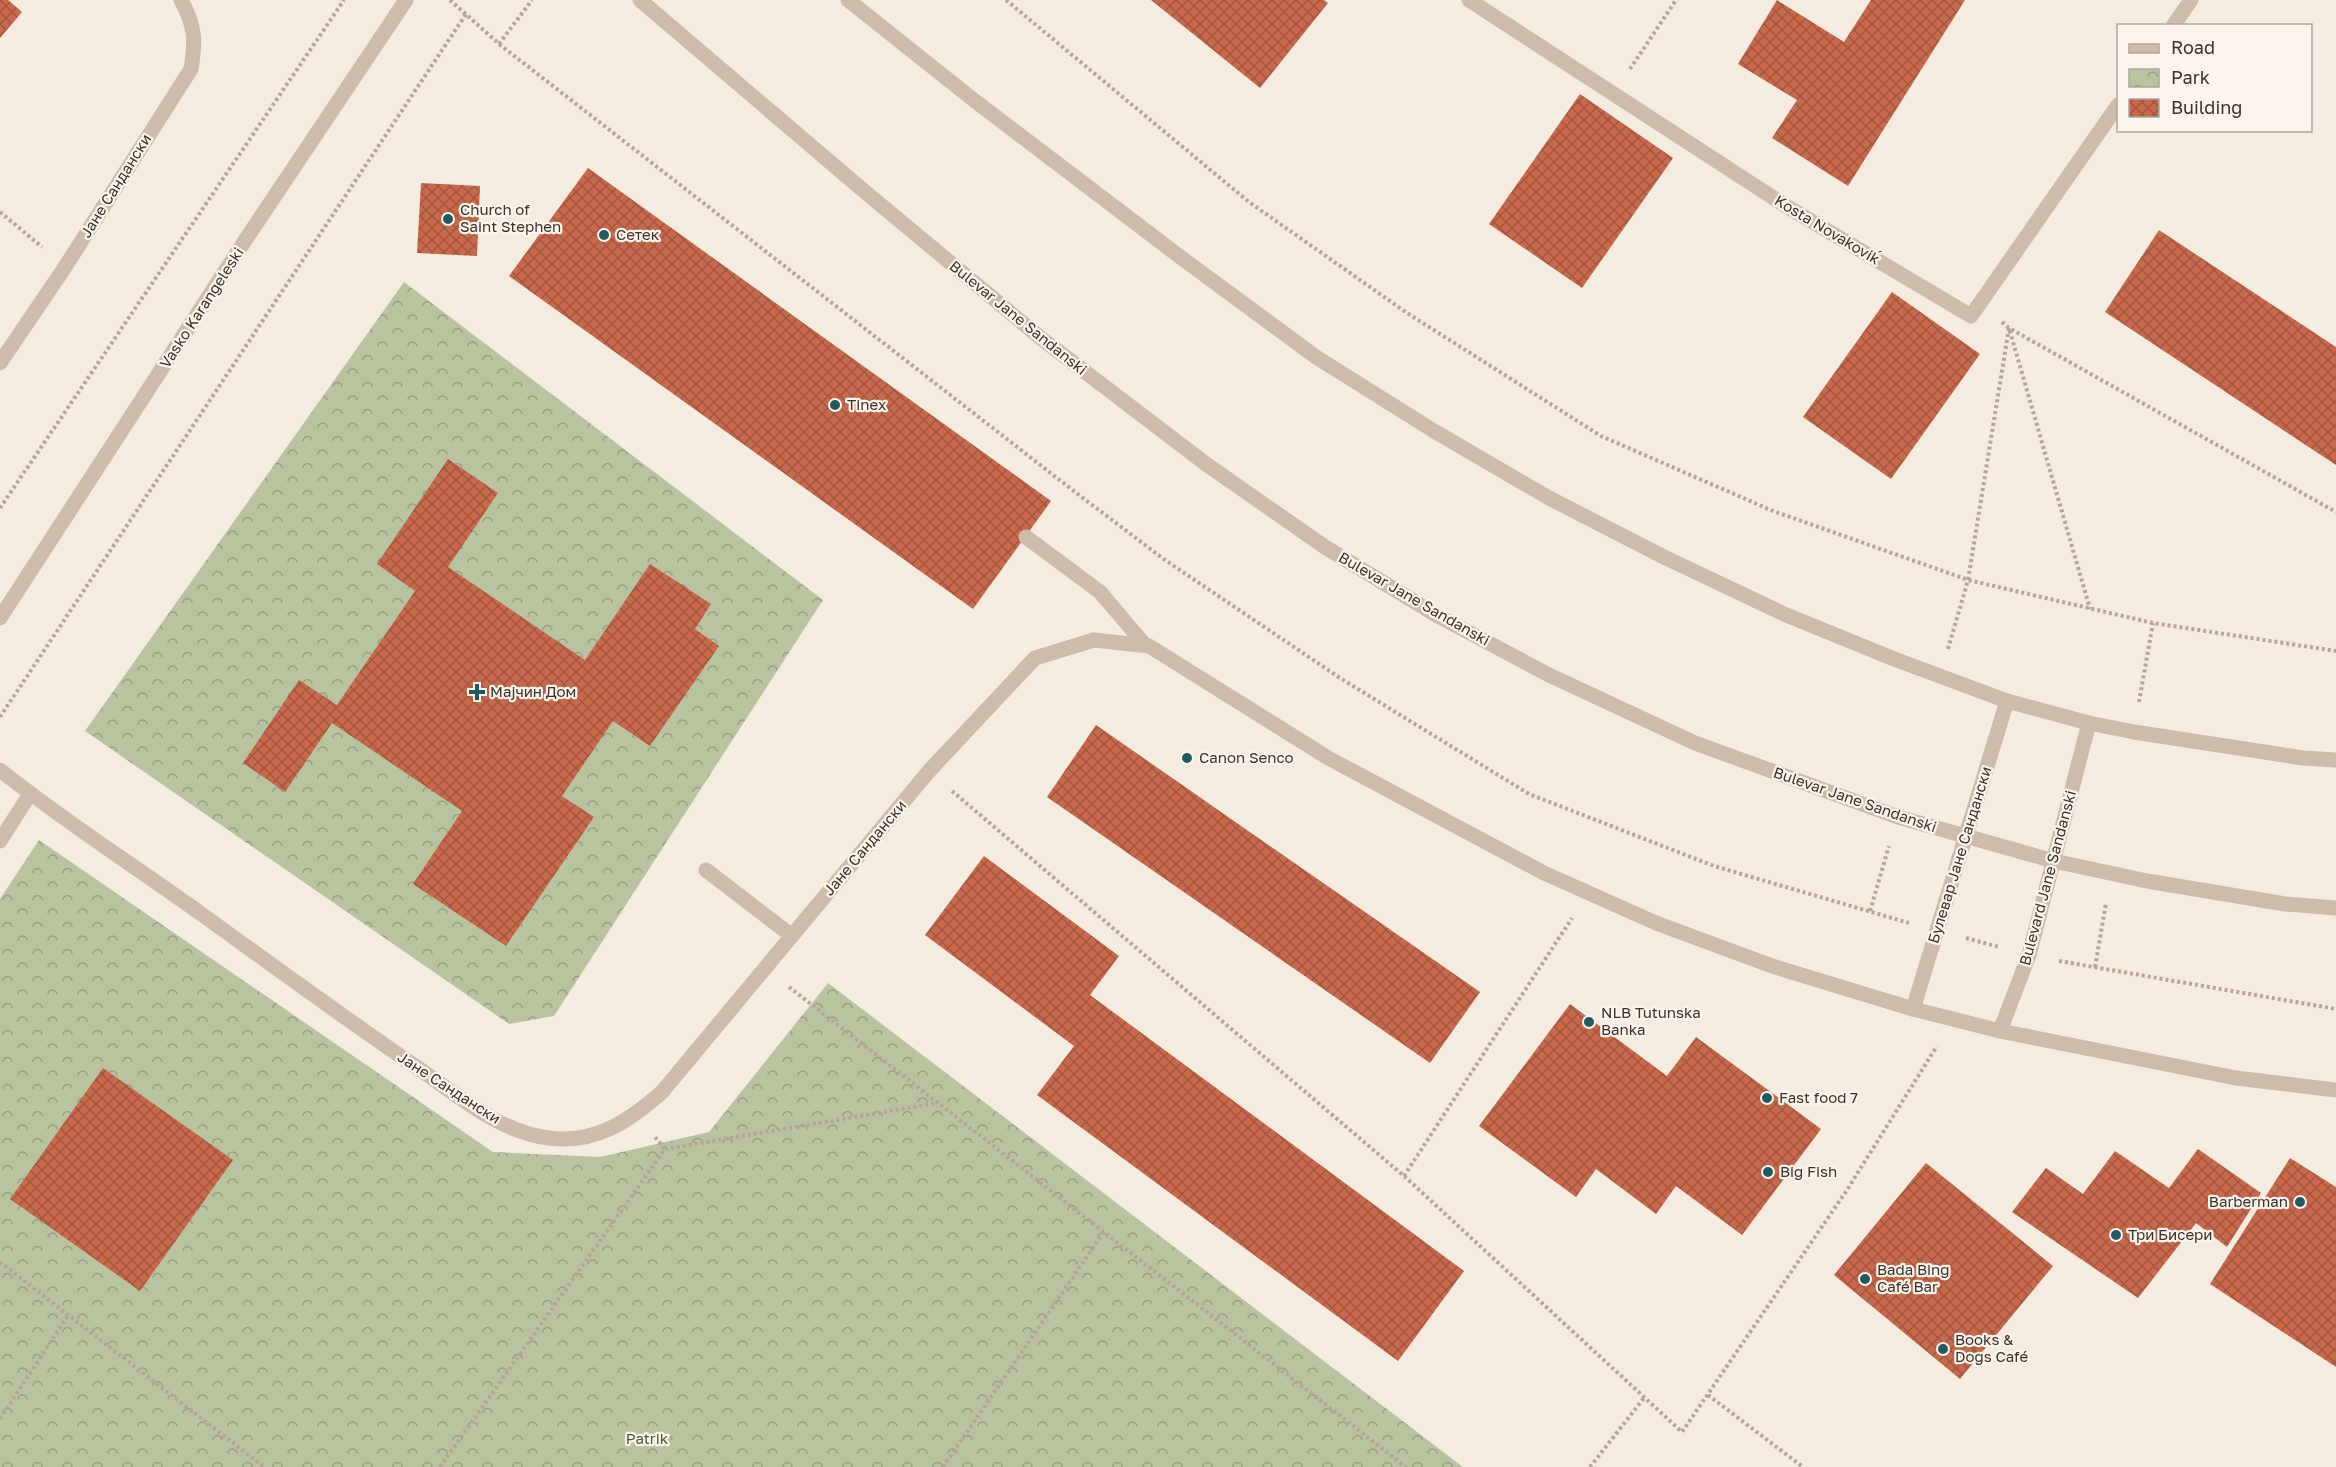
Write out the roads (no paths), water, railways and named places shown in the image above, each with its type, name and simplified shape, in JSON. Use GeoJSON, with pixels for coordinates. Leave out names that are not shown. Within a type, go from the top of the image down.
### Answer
{"type":"FeatureCollection","features":[{"type":"Feature","properties":{"kind":"street","name":"Јане Сандански"},"geometry":{"type":"LineString","coordinates":[[0,363],[65,267],[191,69],[195,45],[192,20],[181,0]]}},
{"type":"Feature","properties":{"kind":"street","name":"Vasko Karangeleski"},"geometry":{"type":"LineString","coordinates":[[0,618],[246,239],[406,0]]}},
{"type":"Feature","properties":{"kind":"street","name":"Bulevar Jane Sandanski"},"geometry":{"type":"LineString","coordinates":[[640,0],[1042,339],[1206,464],[1324,547],[1438,615],[1549,675],[1695,743],[1898,817],[2054,861],[2111,873],[2286,904],[2336,908]]}},
{"type":"Feature","properties":{"kind":"street"},"geometry":{"type":"LineString","coordinates":[[849,0],[975,101],[1316,357],[1434,431],[1549,498],[1664,557],[1784,614],[2007,701],[2089,723],[2134,732],[2303,758],[2336,760]]}},
{"type":"Feature","properties":{"kind":"street","name":"Kosta Novakoviḱ"},"geometry":{"type":"LineString","coordinates":[[1468,0],[1786,206],[1971,316],[2117,106]]}},
{"type":"Feature","properties":{"kind":"street"},"geometry":{"type":"LineString","coordinates":[[2174,24],[2191,0]]}},
{"type":"Feature","properties":{"kind":"street"},"geometry":{"type":"LineString","coordinates":[[1026,537],[1100,591],[1145,645],[1330,759],[1544,873],[1656,923],[1772,966],[1954,1020],[2236,1078],[2336,1090]]}},
{"type":"Feature","properties":{"kind":"street","name":"Јане Сандански"},"geometry":{"type":"LineString","coordinates":[[0,770],[30,794],[370,1036],[497,1122],[550,1138],[591,1138],[635,1116],[662,1092],[929,771],[1035,658],[1094,640],[1145,645]]}},
{"type":"Feature","properties":{"kind":"street","name":"Булевар Јане Сандански"},"geometry":{"type":"LineString","coordinates":[[1913,1009],[2007,701]]}},
{"type":"Feature","properties":{"kind":"street","name":"Bulevard Jane Sandanski"},"geometry":{"type":"LineString","coordinates":[[2000,1031],[2029,955],[2089,723]]}},
{"type":"Feature","properties":{"kind":"street"},"geometry":{"type":"LineString","coordinates":[[0,841],[30,794]]}},
{"type":"Feature","properties":{"kind":"street"},"geometry":{"type":"LineString","coordinates":[[706,870],[792,936]]}},
{"type":"Feature","properties":{"kind":"place","name":"Church of Saint Stephen"},"geometry":{"type":"Point","coordinates":[448,219]}},
{"type":"Feature","properties":{"kind":"place","name":"Сетек"},"geometry":{"type":"Point","coordinates":[604,235]}},
{"type":"Feature","properties":{"kind":"place","name":"Tinex"},"geometry":{"type":"Point","coordinates":[835,405]}},
{"type":"Feature","properties":{"kind":"place","name":"Мајчин Дом"},"geometry":{"type":"Point","coordinates":[477,692]}},
{"type":"Feature","properties":{"kind":"place","name":"Canon Senco"},"geometry":{"type":"Point","coordinates":[1187,758]}},
{"type":"Feature","properties":{"kind":"place","name":"NLB Tutunska Banka"},"geometry":{"type":"Point","coordinates":[1589,1022]}},
{"type":"Feature","properties":{"kind":"place","name":"Fast food 7"},"geometry":{"type":"Point","coordinates":[1767,1098]}},
{"type":"Feature","properties":{"kind":"place","name":"Big Fish"},"geometry":{"type":"Point","coordinates":[1768,1172]}},
{"type":"Feature","properties":{"kind":"place","name":"Barberman"},"geometry":{"type":"Point","coordinates":[2300,1202]}},
{"type":"Feature","properties":{"kind":"place","name":"Три Бисери"},"geometry":{"type":"Point","coordinates":[2116,1235]}},
{"type":"Feature","properties":{"kind":"place","name":"Bada Bing Café Bar"},"geometry":{"type":"Point","coordinates":[1865,1279]}},
{"type":"Feature","properties":{"kind":"place","name":"Books & Dogs Café"},"geometry":{"type":"Point","coordinates":[1943,1349]}},
{"type":"Feature","properties":{"kind":"park label","name":"Patrik"},"geometry":{"type":"Point","coordinates":[647,1439]}}]}
